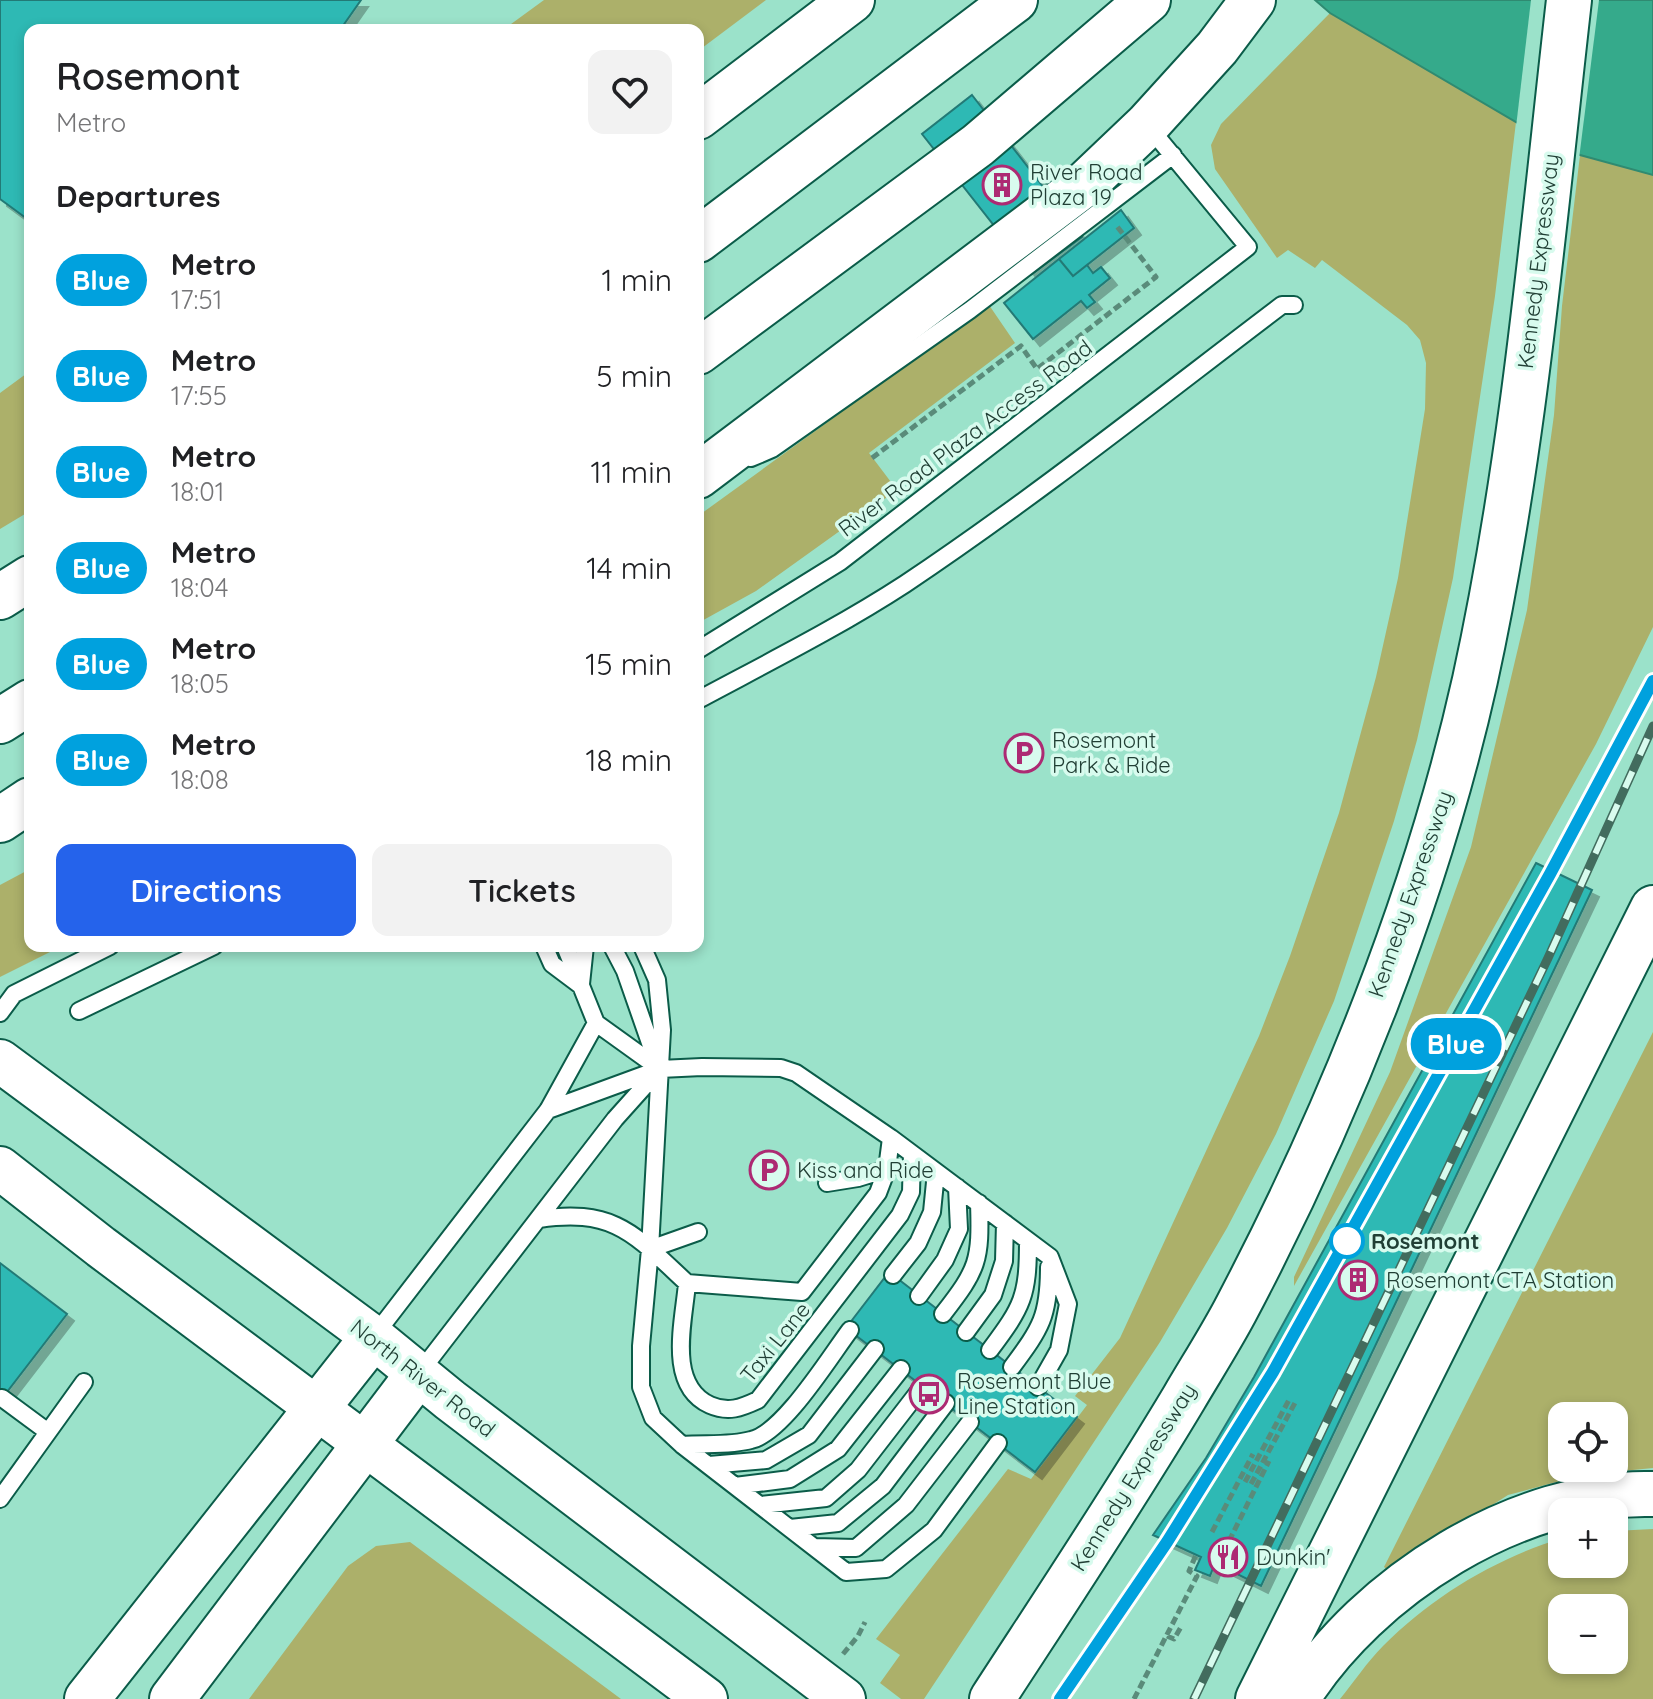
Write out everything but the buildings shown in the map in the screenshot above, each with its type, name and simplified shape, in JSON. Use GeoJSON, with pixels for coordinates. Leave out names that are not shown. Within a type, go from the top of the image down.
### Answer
{"type":"FeatureCollection","features":[{"type":"Feature","properties":{"kind":"highway"},"geometry":{"type":"LineString","coordinates":[[704,112],[852,0]]}},
{"type":"Feature","properties":{"kind":"highway"},"geometry":{"type":"LineString","coordinates":[[704,235],[1015,0]]}},
{"type":"Feature","properties":{"kind":"highway"},"geometry":{"type":"LineString","coordinates":[[704,348],[978,145],[1148,0]]}},
{"type":"Feature","properties":{"kind":"highway"},"geometry":{"type":"LineString","coordinates":[[704,474],[1085,184],[1160,140],[1217,48],[1253,0]]}},
{"type":"Feature","properties":{"kind":"highway","name":"Kennedy Expressway"},"geometry":{"type":"LineString","coordinates":[[992,1699],[1136,1478],[1233,1313],[1314,1150],[1386,973],[1438,817],[1474,683],[1503,541],[1569,0]]}},
{"type":"Feature","properties":{"kind":"highway"},"geometry":{"type":"LineString","coordinates":[[704,318],[993,101],[1086,51]]}},
{"type":"Feature","properties":{"kind":"highway"},"geometry":{"type":"LineString","coordinates":[[0,597],[24,582]]}},
{"type":"Feature","properties":{"kind":"highway"},"geometry":{"type":"LineString","coordinates":[[0,721],[24,706]]}},
{"type":"Feature","properties":{"kind":"highway"},"geometry":{"type":"LineString","coordinates":[[0,820],[24,804]]}},
{"type":"Feature","properties":{"kind":"highway"},"geometry":{"type":"LineString","coordinates":[[0,827],[24,820]]}},
{"type":"Feature","properties":{"kind":"highway"},"geometry":{"type":"LineString","coordinates":[[1258,1699],[1653,908]]}},
{"type":"Feature","properties":{"kind":"highway"},"geometry":{"type":"LineString","coordinates":[[87,1699],[373,1337]]}},
{"type":"Feature","properties":{"kind":"highway"},"geometry":{"type":"LineString","coordinates":[[172,1699],[418,1374]]}},
{"type":"Feature","properties":{"kind":"highway"},"geometry":{"type":"LineString","coordinates":[[1297,1699],[1353,1631],[1394,1592],[1456,1550],[1504,1526],[1575,1501],[1626,1493],[1653,1494]]}},
{"type":"Feature","properties":{"kind":"main road","name":"North River Road"},"geometry":{"type":"LineString","coordinates":[[0,1061],[373,1337],[844,1699]]}},
{"type":"Feature","properties":{"kind":"main road"},"geometry":{"type":"LineString","coordinates":[[0,1168],[364,1445],[706,1699]]}},
{"type":"Feature","properties":{"kind":"lane"},"geometry":{"type":"LineString","coordinates":[[704,477],[772,449],[970,310],[1103,208],[1160,140]]}},
{"type":"Feature","properties":{"kind":"lane","name":"River Road Plaza Access Road"},"geometry":{"type":"LineString","coordinates":[[704,646],[840,562],[1248,247],[1160,140]]}},
{"type":"Feature","properties":{"kind":"lane"},"geometry":{"type":"LineString","coordinates":[[704,697],[903,585],[1150,407],[1282,305],[1294,305]]}},
{"type":"Feature","properties":{"kind":"lane"},"geometry":{"type":"LineString","coordinates":[[0,1013],[14,994],[98,952]]}},
{"type":"Feature","properties":{"kind":"lane"},"geometry":{"type":"LineString","coordinates":[[79,1011],[202,952]]}},
{"type":"Feature","properties":{"kind":"lane"},"geometry":{"type":"LineString","coordinates":[[547,952],[552,964],[581,985]]}},
{"type":"Feature","properties":{"kind":"lane"},"geometry":{"type":"LineString","coordinates":[[567,952],[596,1023],[660,1069]]}},
{"type":"Feature","properties":{"kind":"lane"},"geometry":{"type":"LineString","coordinates":[[581,985],[584,952]]}},
{"type":"Feature","properties":{"kind":"lane"},"geometry":{"type":"LineString","coordinates":[[615,952],[625,971],[660,1069]]}},
{"type":"Feature","properties":{"kind":"lane"},"geometry":{"type":"LineString","coordinates":[[645,952],[657,980],[662,1030],[650,1249],[641,1346],[641,1387],[653,1418],[682,1445],[846,1572],[886,1569],[934,1530],[998,1443]]}},
{"type":"Feature","properties":{"kind":"lane"},"geometry":{"type":"LineString","coordinates":[[373,1337],[548,1110],[596,1023]]}},
{"type":"Feature","properties":{"kind":"lane"},"geometry":{"type":"LineString","coordinates":[[548,1110],[660,1069],[781,1068],[813,1083],[1050,1257],[1068,1304],[1059,1350],[1038,1387]]}},
{"type":"Feature","properties":{"kind":"lane"},"geometry":{"type":"LineString","coordinates":[[418,1374],[615,1119],[660,1069]]}},
{"type":"Feature","properties":{"kind":"lane"},"geometry":{"type":"LineString","coordinates":[[539,1219],[569,1215],[603,1219],[628,1232],[687,1283],[802,1292],[878,1193],[887,1169],[891,1138]]}},
{"type":"Feature","properties":{"kind":"lane","name":"Taxi Lane"},"geometry":{"type":"LineString","coordinates":[[687,1283],[681,1363],[686,1384],[700,1401],[720,1410],[740,1409],[758,1400],[900,1215],[911,1192],[912,1154]]}},
{"type":"Feature","properties":{"kind":"lane"},"geometry":{"type":"LineString","coordinates":[[827,1183],[887,1169]]}},
{"type":"Feature","properties":{"kind":"lane"},"geometry":{"type":"LineString","coordinates":[[893,1275],[918,1243],[932,1212],[936,1172]]}},
{"type":"Feature","properties":{"kind":"lane"},"geometry":{"type":"LineString","coordinates":[[919,1296],[945,1260],[959,1229],[957,1187]]}},
{"type":"Feature","properties":{"kind":"lane"},"geometry":{"type":"LineString","coordinates":[[943,1314],[971,1277],[980,1245],[979,1203]]}},
{"type":"Feature","properties":{"kind":"lane"},"geometry":{"type":"LineString","coordinates":[[966,1332],[993,1295],[1004,1261],[1005,1223]]}},
{"type":"Feature","properties":{"kind":"lane"},"geometry":{"type":"LineString","coordinates":[[650,1249],[698,1232]]}},
{"type":"Feature","properties":{"kind":"lane"},"geometry":{"type":"LineString","coordinates":[[990,1350],[1017,1314],[1028,1280],[1028,1241]]}},
{"type":"Feature","properties":{"kind":"lane"},"geometry":{"type":"LineString","coordinates":[[1012,1367],[1039,1331],[1049,1297],[1050,1257]]}},
{"type":"Feature","properties":{"kind":"lane"},"geometry":{"type":"LineString","coordinates":[[682,1445],[752,1440],[773,1429],[787,1415],[850,1330]]}},
{"type":"Feature","properties":{"kind":"lane"},"geometry":{"type":"LineString","coordinates":[[709,1465],[766,1460],[809,1435],[875,1349]]}},
{"type":"Feature","properties":{"kind":"lane"},"geometry":{"type":"LineString","coordinates":[[735,1486],[790,1479],[838,1449],[901,1369]]}},
{"type":"Feature","properties":{"kind":"lane"},"geometry":{"type":"LineString","coordinates":[[0,1499],[84,1382]]}},
{"type":"Feature","properties":{"kind":"lane"},"geometry":{"type":"LineString","coordinates":[[761,1505],[826,1498],[858,1470],[923,1386]]}},
{"type":"Feature","properties":{"kind":"lane"},"geometry":{"type":"LineString","coordinates":[[2,1398],[48,1432]]}},
{"type":"Feature","properties":{"kind":"lane"},"geometry":{"type":"LineString","coordinates":[[790,1528],[838,1523],[883,1486],[946,1403]]}},
{"type":"Feature","properties":{"kind":"lane"},"geometry":{"type":"LineString","coordinates":[[814,1547],[856,1548],[906,1505],[970,1422]]}},
{"type":"Feature","properties":{"kind":"path"},"geometry":{"type":"LineString","coordinates":[[872,458],[1021,346],[1037,369],[1156,277],[1103,208]]}},
{"type":"Feature","properties":{"kind":"path"},"geometry":{"type":"LineString","coordinates":[[1248,1483],[1293,1399]]}},
{"type":"Feature","properties":{"kind":"path"},"geometry":{"type":"LineString","coordinates":[[1212,1532],[1253,1454]]}},
{"type":"Feature","properties":{"kind":"path"},"geometry":{"type":"LineString","coordinates":[[1229,1541],[1269,1461]]}},
{"type":"Feature","properties":{"kind":"path"},"geometry":{"type":"LineString","coordinates":[[1134,1699],[1197,1576],[1189,1571],[1196,1555]]}},
{"type":"Feature","properties":{"kind":"path"},"geometry":{"type":"LineString","coordinates":[[840,1657],[858,1636],[865,1622]]}},
{"type":"Feature","properties":{"kind":"path"},"geometry":{"type":"LineString","coordinates":[[1167,1636],[1174,1639],[1181,1627]]}},
{"type":"Feature","properties":{"kind":"shaded area"},"geometry":{"type":"Polygon","coordinates":[[[544,0],[766,0],[704,46],[704,24],[511,24],[544,0]]]}},
{"type":"Feature","properties":{"kind":"shaded area"},"geometry":{"type":"Polygon","coordinates":[[[1315,0],[1653,0],[1653,175],[1580,155],[1516,122],[1330,13],[1315,0]]]}},
{"type":"Feature","properties":{"kind":"shaded area"},"geometry":{"type":"Polygon","coordinates":[[[1330,13],[1516,122],[1495,296],[1453,578],[1417,740],[1394,821],[1334,1001],[1276,1134],[1227,1228],[1160,1342],[924,1699],[901,1699],[880,1683],[900,1655],[876,1639],[1008,1469],[1031,1479],[1087,1405],[1075,1396],[1120,1338],[1259,1036],[1339,813],[1376,677],[1398,578],[1425,409],[1426,363],[1420,340],[1407,325],[1322,260],[1315,268],[1288,250],[1277,258],[1215,169],[1211,145],[1221,124],[1330,13]]]}},
{"type":"Feature","properties":{"kind":"shaded area"},"geometry":{"type":"Polygon","coordinates":[[[1580,155],[1653,175],[1653,627],[1596,744],[1294,1286],[1294,1277],[1390,1072],[1471,847],[1527,610],[1554,415],[1562,306],[1580,155]]]}},
{"type":"Feature","properties":{"kind":"shaded area"},"geometry":{"type":"Polygon","coordinates":[[[989,305],[1015,343],[869,453],[897,490],[756,591],[704,620],[704,512],[989,305]]]}},
{"type":"Feature","properties":{"kind":"shaded area"},"geometry":{"type":"Polygon","coordinates":[[[24,375],[24,515],[0,529],[0,393],[24,375]]]}},
{"type":"Feature","properties":{"kind":"shaded area"},"geometry":{"type":"Polygon","coordinates":[[[24,872],[24,952],[50,952],[0,977],[0,885],[24,872]]]}},
{"type":"Feature","properties":{"kind":"shaded area"},"geometry":{"type":"Polygon","coordinates":[[[1653,1032],[1653,1468],[1628,1470],[1628,1402],[1548,1402],[1548,1482],[1556,1482],[1508,1495],[1389,1571],[1384,1567],[1653,1032]]]}},
{"type":"Feature","properties":{"kind":"shaded area"},"geometry":{"type":"Polygon","coordinates":[[[1653,1529],[1653,1699],[1340,1699],[1377,1652],[1423,1611],[1489,1568],[1548,1543],[1548,1578],[1628,1578],[1628,1530],[1653,1529]]]}},
{"type":"Feature","properties":{"kind":"shaded area"},"geometry":{"type":"Polygon","coordinates":[[[410,1542],[621,1699],[249,1699],[348,1566],[376,1546],[410,1542]]]}},
{"type":"Feature","properties":{"kind":"pier"},"geometry":{"type":"Polygon","coordinates":[[[1531,0],[1599,0],[1579,159],[1516,127],[1531,0]]]}},
{"type":"Feature","properties":{"kind":"railway"},"geometry":{"type":"LineString","coordinates":[[1060,1699],[1167,1542],[1273,1372],[1550,874],[1653,681]]}},
{"type":"Feature","properties":{"kind":"railway"},"geometry":{"type":"LineString","coordinates":[[1194,1699],[1548,958],[1653,726]]}},
{"type":"Feature","properties":{"kind":"metro line","name":"Blue"},"geometry":{"type":"LineString","coordinates":[[1060,1699],[1167,1542],[1273,1372],[1550,874],[1653,681]]}},
{"type":"Feature","properties":{"kind":"place","name":"River Road Plaza 19"},"geometry":{"type":"Point","coordinates":[1002,185]}},
{"type":"Feature","properties":{"kind":"place","name":"Rosemont Park & Ride"},"geometry":{"type":"Point","coordinates":[1024,753]}},
{"type":"Feature","properties":{"kind":"place","name":"Kiss and Ride"},"geometry":{"type":"Point","coordinates":[769,1170]}},
{"type":"Feature","properties":{"kind":"place","name":"Rosemont"},"geometry":{"type":"Point","coordinates":[1347,1241]}},
{"type":"Feature","properties":{"kind":"place","name":"Rosemont CTA Station"},"geometry":{"type":"Point","coordinates":[1358,1280]}},
{"type":"Feature","properties":{"kind":"place","name":"Rosemont Blue Line Station"},"geometry":{"type":"Point","coordinates":[929,1394]}},
{"type":"Feature","properties":{"kind":"place","name":"Dunkin'"},"geometry":{"type":"Point","coordinates":[1228,1557]}}]}
